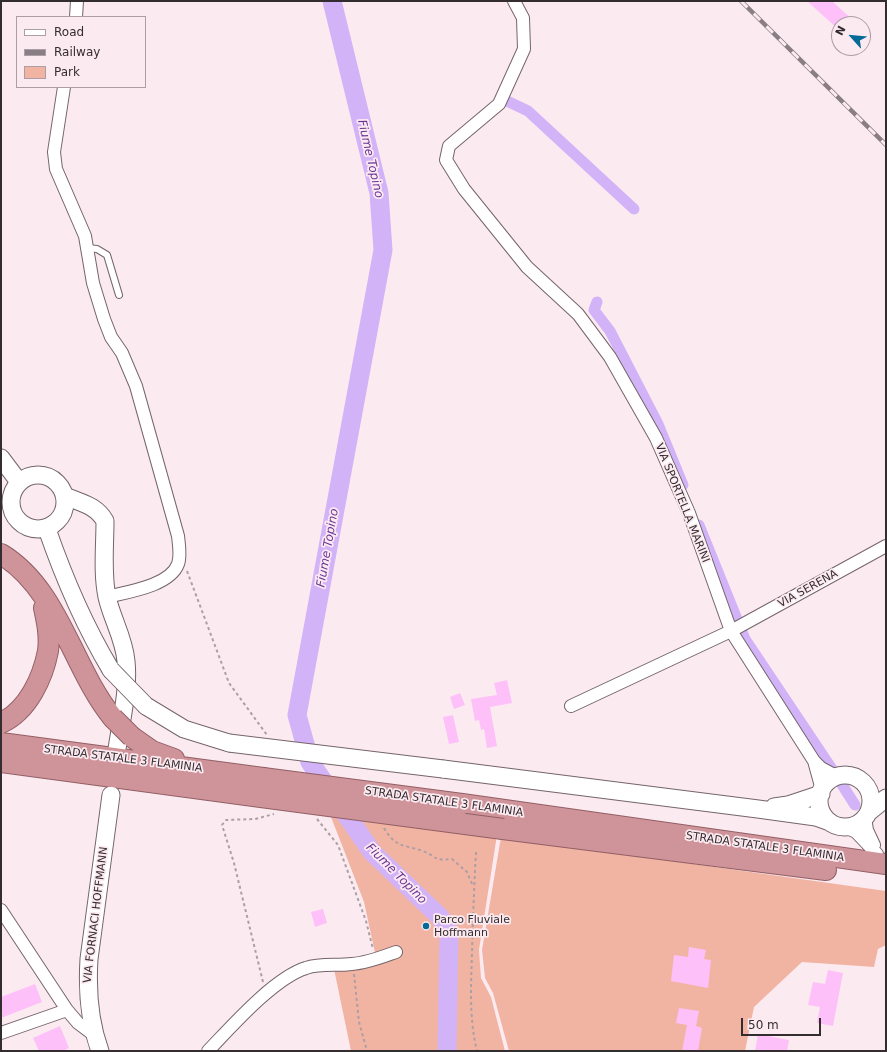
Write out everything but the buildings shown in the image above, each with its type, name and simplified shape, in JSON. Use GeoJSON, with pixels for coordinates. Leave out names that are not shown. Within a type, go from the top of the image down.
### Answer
{"type":"FeatureCollection","features":[{"type":"Feature","properties":{"kind":"highway"},"geometry":{"type":"LineString","coordinates":[[1,554],[14,562],[31,578],[42,594],[93,690],[113,718],[125,743],[166,757],[221,767],[255,786]]}},
{"type":"Feature","properties":{"kind":"highway"},"geometry":{"type":"LineString","coordinates":[[1,722],[22,708],[35,689],[43,670],[48,650],[49,633],[42,594]]}},
{"type":"Feature","properties":{"kind":"highway","name":"STRADA STATALE 3 FLAMINIA"},"geometry":{"type":"LineString","coordinates":[[1,743],[503,829],[886,877]]}},
{"type":"Feature","properties":{"kind":"highway","name":"STRADA STATALE 3 FLAMINIA"},"geometry":{"type":"LineString","coordinates":[[1,762],[462,804],[882,859]]}},
{"type":"Feature","properties":{"kind":"highway"},"geometry":{"type":"LineString","coordinates":[[1,772],[219,796],[255,786]]}},
{"type":"Feature","properties":{"kind":"main road"},"geometry":{"type":"LineString","coordinates":[[1,458],[19,482]]}},
{"type":"Feature","properties":{"kind":"main road"},"geometry":{"type":"LineString","coordinates":[[42,475],[57,482],[65,496],[66,505],[63,514],[59,520],[48,529],[29,529],[21,524],[15,517],[11,508],[11,499],[14,490],[19,482],[26,478],[42,475]]}},
{"type":"Feature","properties":{"kind":"main road"},"geometry":{"type":"LineString","coordinates":[[65,496],[92,506],[100,513],[104,521],[105,579],[107,597],[117,625],[126,661],[127,678],[125,743]]}},
{"type":"Feature","properties":{"kind":"main road"},"geometry":{"type":"LineString","coordinates":[[63,514],[85,514],[99,525],[105,536]]}},
{"type":"Feature","properties":{"kind":"main road"},"geometry":{"type":"LineString","coordinates":[[48,529],[62,573],[95,642],[111,670],[146,706],[184,729],[229,743],[758,809],[816,817],[838,825],[860,823],[886,798]]}},
{"type":"Feature","properties":{"kind":"main road"},"geometry":{"type":"LineString","coordinates":[[758,809],[788,805],[822,792],[832,780],[838,777],[854,777],[866,786],[871,798],[867,815]]}},
{"type":"Feature","properties":{"kind":"main road"},"geometry":{"type":"LineString","coordinates":[[866,786],[886,788]]}},
{"type":"Feature","properties":{"kind":"main road","name":"VIA SPORTELLA MARINI"},"geometry":{"type":"LineString","coordinates":[[822,792],[821,810],[838,825]]}},
{"type":"Feature","properties":{"kind":"main road","name":"VIA FORNACI HOFFMANN"},"geometry":{"type":"LineString","coordinates":[[100,1051],[94,1035],[89,1004],[89,959],[111,795]]}},
{"type":"Feature","properties":{"kind":"street"},"geometry":{"type":"LineString","coordinates":[[76,1],[76,16]]}},
{"type":"Feature","properties":{"kind":"street","name":"VIA SPORTELLA MARINI"},"geometry":{"type":"LineString","coordinates":[[514,1],[523,18],[524,49],[499,104],[449,146],[446,160],[464,189],[527,267],[578,314],[610,357],[656,438],[688,513],[731,631],[814,761],[822,792]]}},
{"type":"Feature","properties":{"kind":"street"},"geometry":{"type":"LineString","coordinates":[[64,88],[54,152],[56,168],[85,236],[93,283],[104,319],[111,337],[122,353],[136,386],[178,536],[180,553],[178,564],[173,574],[157,584],[107,597]]}},
{"type":"Feature","properties":{"kind":"street","name":"VIA SERENA"},"geometry":{"type":"LineString","coordinates":[[571,706],[731,631],[886,546]]}},
{"type":"Feature","properties":{"kind":"street"},"geometry":{"type":"LineString","coordinates":[[814,761],[822,768],[838,777]]}},
{"type":"Feature","properties":{"kind":"street"},"geometry":{"type":"LineString","coordinates":[[867,815],[866,830],[882,859]]}},
{"type":"Feature","properties":{"kind":"street"},"geometry":{"type":"LineString","coordinates":[[838,825],[856,832],[882,859]]}},
{"type":"Feature","properties":{"kind":"street"},"geometry":{"type":"LineString","coordinates":[[1,910],[67,1010],[78,1023],[94,1035]]}},
{"type":"Feature","properties":{"kind":"street"},"geometry":{"type":"LineString","coordinates":[[208,1051],[265,994],[283,980],[307,967],[357,963],[396,952]]}},
{"type":"Feature","properties":{"kind":"street"},"geometry":{"type":"LineString","coordinates":[[1,1033],[67,1010]]}},
{"type":"Feature","properties":{"kind":"lane"},"geometry":{"type":"LineString","coordinates":[[87,248],[97,249],[107,255],[119,295]]}},
{"type":"Feature","properties":{"kind":"path"},"geometry":{"type":"LineString","coordinates":[[178,564],[187,572],[192,583],[229,683],[269,739]]}},
{"type":"Feature","properties":{"kind":"path"},"geometry":{"type":"LineString","coordinates":[[265,994],[259,961],[234,864],[222,825],[226,820],[255,819],[272,816],[276,813]]}},
{"type":"Feature","properties":{"kind":"path"},"geometry":{"type":"LineString","coordinates":[[316,819],[338,844],[366,921],[372,950],[357,963],[359,1022],[367,1051]]}},
{"type":"Feature","properties":{"kind":"path"},"geometry":{"type":"LineString","coordinates":[[382,824],[396,844],[423,852],[438,860],[452,859],[467,872],[474,887]]}},
{"type":"Feature","properties":{"kind":"path"},"geometry":{"type":"LineString","coordinates":[[476,852],[471,990],[472,1034],[477,1051]]}},
{"type":"Feature","properties":{"kind":"green space","name":"Parco Fluviale Hoffmann"},"geometry":{"type":"Polygon","coordinates":[[[331,817],[497,835],[479,950],[481,978],[491,997],[505,1051],[351,1051],[334,969],[377,962],[364,902],[331,817]]]}},
{"type":"Feature","properties":{"kind":"green space"},"geometry":{"type":"Polygon","coordinates":[[[501,837],[886,891],[886,945],[878,949],[874,967],[802,962],[754,1007],[745,1051],[509,1051],[493,993],[485,978],[482,950],[501,837]]]}},
{"type":"Feature","properties":{"kind":"waterway","name":"Fiume Topino"},"geometry":{"type":"LineString","coordinates":[[332,1],[379,193],[383,250],[297,715],[310,762],[372,852],[440,917],[449,932],[447,1051]]}},
{"type":"Feature","properties":{"kind":"waterway"},"geometry":{"type":"LineString","coordinates":[[507,101],[528,111],[634,209]]}},
{"type":"Feature","properties":{"kind":"waterway"},"geometry":{"type":"LineString","coordinates":[[597,302],[594,310],[610,331],[658,424],[683,485]]}},
{"type":"Feature","properties":{"kind":"waterway"},"geometry":{"type":"LineString","coordinates":[[699,525],[745,639],[832,769]]}},
{"type":"Feature","properties":{"kind":"waterway"},"geometry":{"type":"LineString","coordinates":[[841,783],[855,805]]}},
{"type":"Feature","properties":{"kind":"railway"},"geometry":{"type":"LineString","coordinates":[[741,1],[886,145]]}},
{"type":"Feature","properties":{"kind":"place","name":"Parco Fluviale Hoffmann"},"geometry":{"type":"Point","coordinates":[426,926]}}]}
